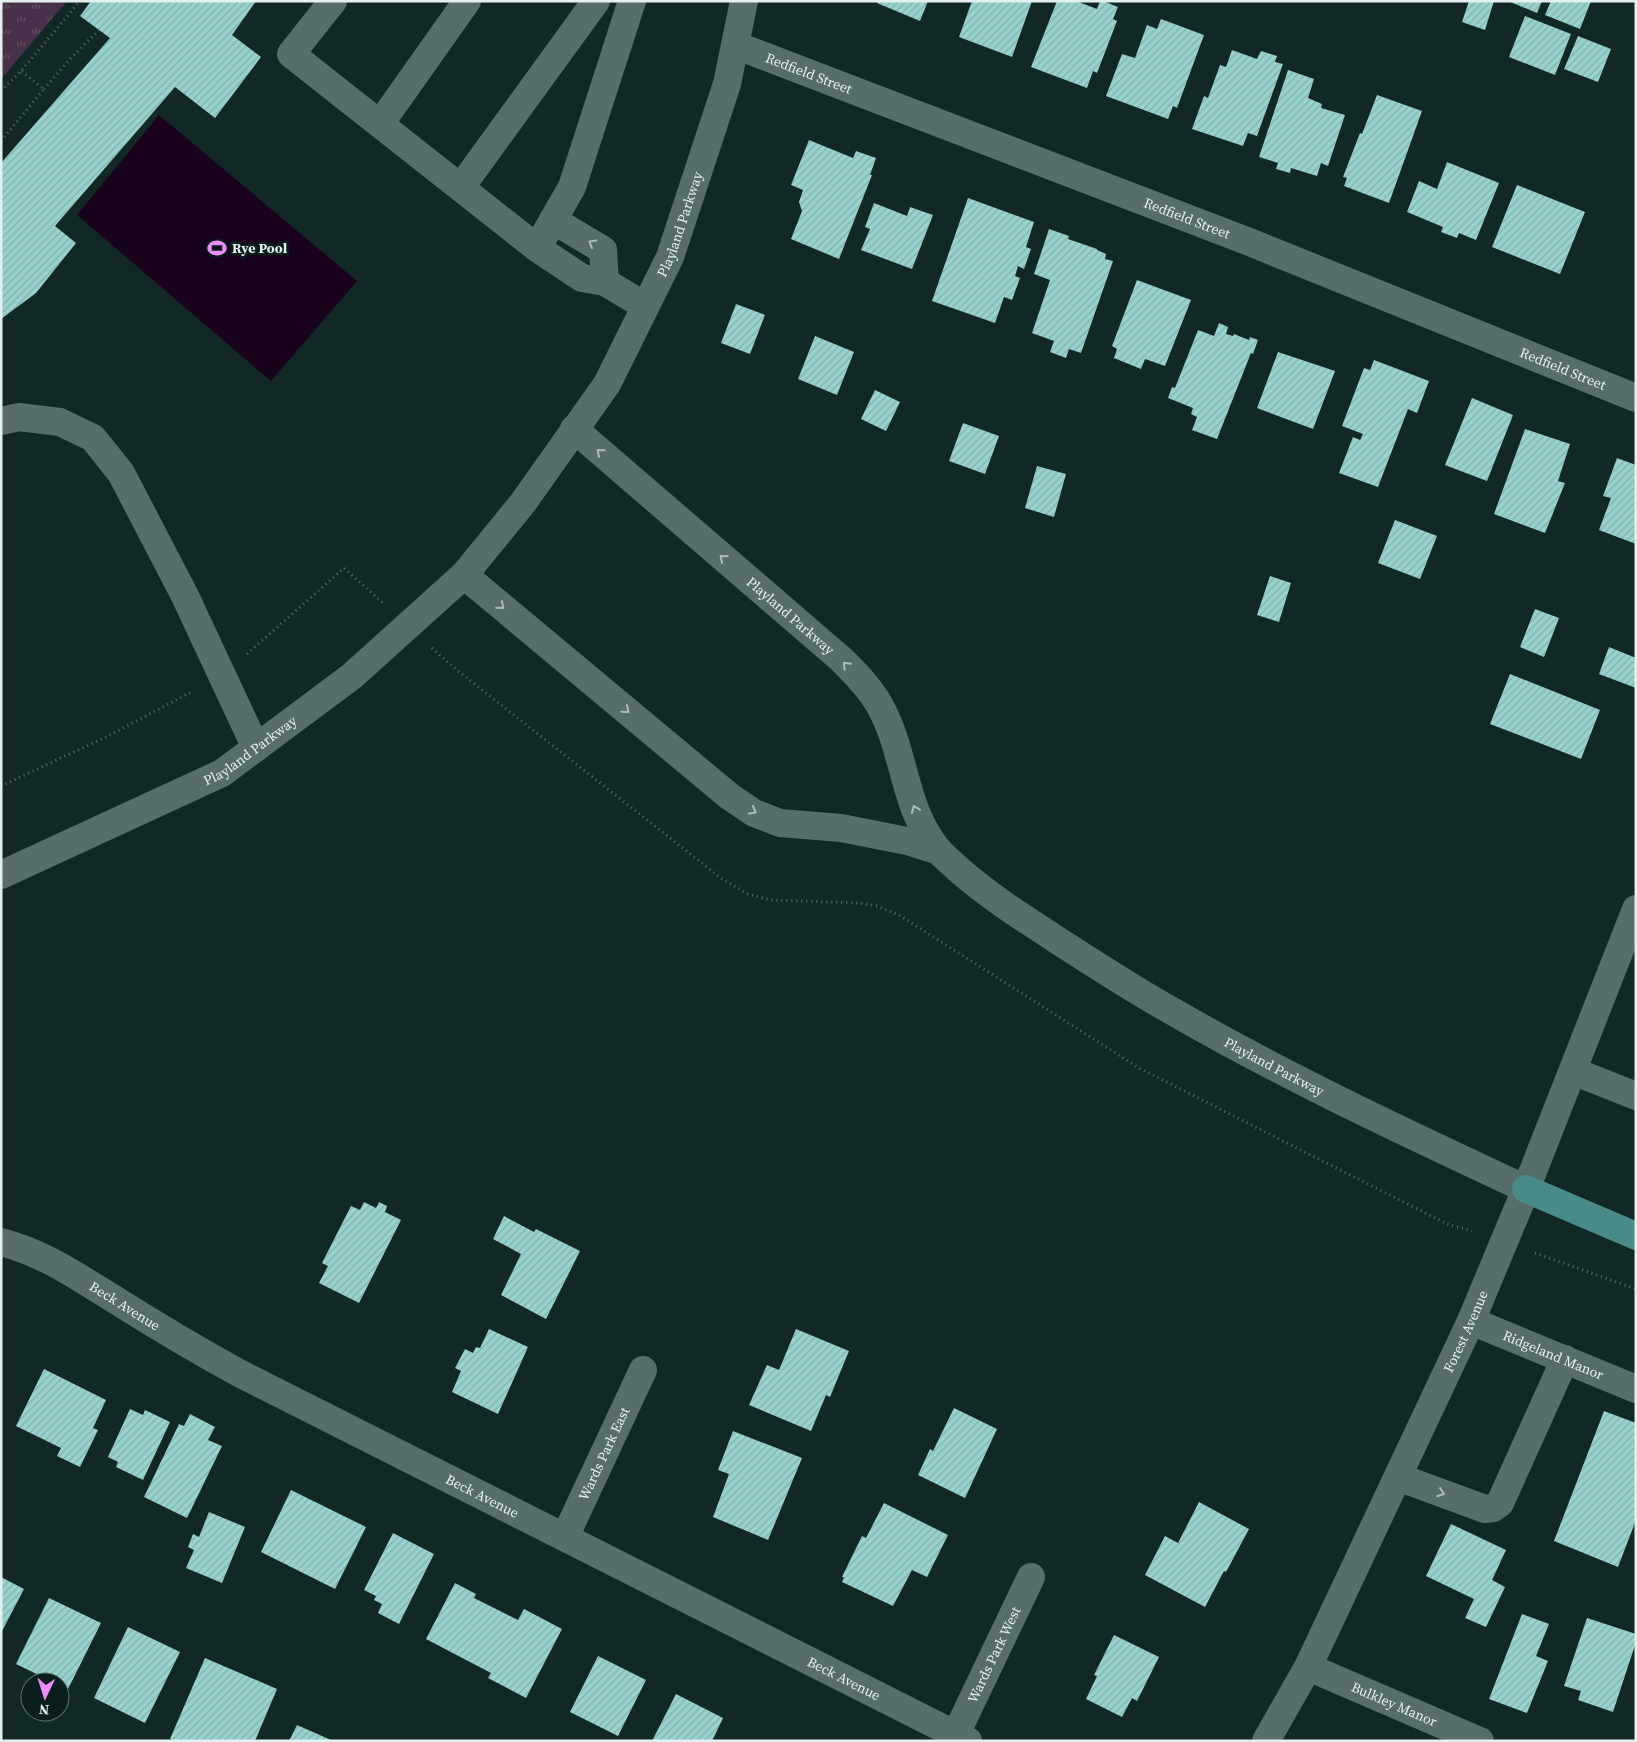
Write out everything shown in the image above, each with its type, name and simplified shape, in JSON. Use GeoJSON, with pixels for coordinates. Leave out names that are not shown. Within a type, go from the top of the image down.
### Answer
{"type":"FeatureCollection","features":[{"type":"Feature","properties":{"kind":"main road","name":"Playland Parkway"},"geometry":{"type":"LineString","coordinates":[[1526,1188],[1636,1236]]}},
{"type":"Feature","properties":{"kind":"street"},"geometry":{"type":"LineString","coordinates":[[334,1],[290,54],[537,248],[582,278],[605,282],[645,306]]}},
{"type":"Feature","properties":{"kind":"street"},"geometry":{"type":"LineString","coordinates":[[380,124],[467,1]]}},
{"type":"Feature","properties":{"kind":"street"},"geometry":{"type":"LineString","coordinates":[[461,187],[596,1]]}},
{"type":"Feature","properties":{"kind":"street"},"geometry":{"type":"LineString","coordinates":[[537,248],[572,187],[632,1]]}},
{"type":"Feature","properties":{"kind":"street","name":"Playland Parkway"},"geometry":{"type":"LineString","coordinates":[[1,875],[222,773],[352,676],[464,575],[522,504],[607,384],[670,257],[727,84],[744,1]]}},
{"type":"Feature","properties":{"kind":"street","name":"Redfield Street"},"geometry":{"type":"LineString","coordinates":[[735,45],[1247,241],[1636,398]]}},
{"type":"Feature","properties":{"kind":"street"},"geometry":{"type":"LineString","coordinates":[[553,220],[603,250],[605,282]]}},
{"type":"Feature","properties":{"kind":"street"},"geometry":{"type":"LineString","coordinates":[[1,421],[20,418],[60,422],[93,438],[121,473],[184,596],[256,748]]}},
{"type":"Feature","properties":{"kind":"street","name":"Playland Parkway"},"geometry":{"type":"LineString","coordinates":[[574,429],[842,660],[862,681],[878,702],[890,728],[909,794],[921,824],[939,851],[967,876],[1006,906],[1171,1011],[1309,1085],[1420,1140],[1526,1188]]}},
{"type":"Feature","properties":{"kind":"street","name":"Playland Parkway"},"geometry":{"type":"LineString","coordinates":[[464,575],[729,796],[754,813],[780,823],[841,828],[907,841],[939,851]]}},
{"type":"Feature","properties":{"kind":"street","name":"Forest Avenue"},"geometry":{"type":"LineString","coordinates":[[1266,1741],[1308,1667],[1471,1321],[1573,1071],[1636,909]]}},
{"type":"Feature","properties":{"kind":"street"},"geometry":{"type":"LineString","coordinates":[[1573,1071],[1636,1096]]}},
{"type":"Feature","properties":{"kind":"street","name":"Beck Avenue"},"geometry":{"type":"LineString","coordinates":[[1,1242],[23,1248],[60,1265],[198,1350],[240,1373],[962,1738]]}},
{"type":"Feature","properties":{"kind":"street","name":"Ridgeland Manor"},"geometry":{"type":"LineString","coordinates":[[1471,1321],[1636,1389]]}},
{"type":"Feature","properties":{"kind":"street"},"geometry":{"type":"LineString","coordinates":[[1398,1477],[1485,1509],[1493,1508],[1500,1503],[1564,1359]]}},
{"type":"Feature","properties":{"kind":"street","name":"Wards Park East"},"geometry":{"type":"LineString","coordinates":[[565,1537],[644,1370]]}},
{"type":"Feature","properties":{"kind":"street","name":"Wards Park West"},"geometry":{"type":"LineString","coordinates":[[962,1738],[1031,1577]]}},
{"type":"Feature","properties":{"kind":"street","name":"Bulkley Manor"},"geometry":{"type":"LineString","coordinates":[[1308,1667],[1480,1741]]}},
{"type":"Feature","properties":{"kind":"path"},"geometry":{"type":"LineString","coordinates":[[1,91],[21,71],[80,1]]}},
{"type":"Feature","properties":{"kind":"path"},"geometry":{"type":"LineString","coordinates":[[1,141],[71,58],[99,30]]}},
{"type":"Feature","properties":{"kind":"path"},"geometry":{"type":"LineString","coordinates":[[21,71],[44,89]]}},
{"type":"Feature","properties":{"kind":"path"},"geometry":{"type":"LineString","coordinates":[[1,786],[106,737],[222,676],[344,568],[453,667],[722,879],[748,894],[770,900],[860,903],[877,906],[899,916],[1139,1068],[1447,1224],[1504,1241],[1636,1289]]}},
{"type":"Feature","properties":{"kind":"green space"},"geometry":{"type":"Polygon","coordinates":[[[1,1],[67,1],[1,79],[1,1]]]}},
{"type":"Feature","properties":{"kind":"shaded area","name":"Rye Pool"},"geometry":{"type":"Polygon","coordinates":[[[159,115],[357,281],[271,381],[77,215],[159,115]]]}},
{"type":"Feature","properties":{"kind":"building"},"geometry":{"type":"Polygon","coordinates":[[[91,1],[256,1],[232,35],[261,57],[215,118],[175,87],[55,226],[76,243],[36,293],[1,319],[1,163],[110,38],[80,16],[91,1]]]}},
{"type":"Feature","properties":{"kind":"building"},"geometry":{"type":"Polygon","coordinates":[[[878,1],[928,1],[920,21],[877,3],[878,1]]]}},
{"type":"Feature","properties":{"kind":"building"},"geometry":{"type":"Polygon","coordinates":[[[972,1],[1032,1],[1012,57],[959,37],[972,1]]]}},
{"type":"Feature","properties":{"kind":"building"},"geometry":{"type":"Polygon","coordinates":[[[1057,1],[1076,1],[1097,9],[1100,1],[1103,1],[1118,7],[1113,19],[1117,21],[1097,73],[1093,71],[1087,88],[1031,67],[1057,1]]]}},
{"type":"Feature","properties":{"kind":"building"},"geometry":{"type":"Polygon","coordinates":[[[1469,1],[1494,1],[1485,30],[1462,22],[1469,1]]]}},
{"type":"Feature","properties":{"kind":"building"},"geometry":{"type":"Polygon","coordinates":[[[1508,1],[1542,1],[1537,13],[1508,1]]]}},
{"type":"Feature","properties":{"kind":"building"},"geometry":{"type":"Polygon","coordinates":[[[1551,1],[1591,1],[1580,29],[1545,15],[1551,1]]]}},
{"type":"Feature","properties":{"kind":"building"},"geometry":{"type":"Polygon","coordinates":[[[1525,16],[1571,34],[1555,75],[1509,57],[1525,16]]]}},
{"type":"Feature","properties":{"kind":"building"},"geometry":{"type":"Polygon","coordinates":[[[1161,19],[1204,35],[1177,108],[1173,106],[1168,119],[1106,96],[1122,54],[1135,58],[1147,25],[1157,29],[1161,19]]]}},
{"type":"Feature","properties":{"kind":"building"},"geometry":{"type":"Polygon","coordinates":[[[1578,36],[1611,49],[1598,82],[1564,69],[1578,36]]]}},
{"type":"Feature","properties":{"kind":"building"},"geometry":{"type":"Polygon","coordinates":[[[1232,50],[1257,59],[1261,51],[1277,56],[1275,62],[1283,64],[1257,136],[1248,133],[1243,146],[1192,129],[1204,96],[1208,98],[1220,65],[1226,67],[1232,50]]]}},
{"type":"Feature","properties":{"kind":"building"},"geometry":{"type":"Polygon","coordinates":[[[1288,70],[1314,79],[1308,98],[1322,104],[1321,108],[1345,115],[1328,166],[1321,163],[1317,176],[1291,168],[1290,173],[1276,169],[1278,163],[1259,157],[1288,70]]]}},
{"type":"Feature","properties":{"kind":"building"},"geometry":{"type":"Polygon","coordinates":[[[1377,95],[1422,111],[1389,203],[1344,186],[1347,178],[1343,177],[1377,95]]]}},
{"type":"Feature","properties":{"kind":"building"},"geometry":{"type":"Polygon","coordinates":[[[809,140],[853,158],[856,151],[876,158],[870,175],[872,175],[839,259],[791,239],[802,211],[799,202],[803,190],[791,185],[809,140]]]}},
{"type":"Feature","properties":{"kind":"building"},"geometry":{"type":"Polygon","coordinates":[[[1447,162],[1499,183],[1476,240],[1459,233],[1457,238],[1441,232],[1443,227],[1407,212],[1419,181],[1437,189],[1447,162]]]}},
{"type":"Feature","properties":{"kind":"building"},"geometry":{"type":"Polygon","coordinates":[[[1517,185],[1585,212],[1560,274],[1492,247],[1517,185]]]}},
{"type":"Feature","properties":{"kind":"building"},"geometry":{"type":"Polygon","coordinates":[[[968,198],[1034,222],[1026,247],[1031,249],[1024,269],[1018,266],[1015,276],[1020,278],[1012,300],[1004,297],[995,323],[932,301],[968,198]]]}},
{"type":"Feature","properties":{"kind":"building"},"geometry":{"type":"Polygon","coordinates":[[[874,203],[907,216],[910,207],[933,215],[912,269],[861,250],[870,229],[865,227],[874,203]]]}},
{"type":"Feature","properties":{"kind":"building"},"geometry":{"type":"Polygon","coordinates":[[[1049,229],[1069,236],[1068,239],[1097,249],[1106,254],[1105,259],[1113,261],[1081,353],[1069,349],[1066,358],[1050,352],[1054,341],[1032,333],[1050,280],[1034,274],[1049,229]]]}},
{"type":"Feature","properties":{"kind":"building"},"geometry":{"type":"Polygon","coordinates":[[[1137,280],[1191,300],[1165,366],[1145,359],[1141,369],[1114,358],[1117,349],[1112,346],[1137,280]]]}},
{"type":"Feature","properties":{"kind":"building"},"geometry":{"type":"Polygon","coordinates":[[[736,304],[765,315],[750,354],[721,343],[736,304]]]}},
{"type":"Feature","properties":{"kind":"building"},"geometry":{"type":"Polygon","coordinates":[[[1219,323],[1228,327],[1226,334],[1233,336],[1234,334],[1249,340],[1250,337],[1258,340],[1217,439],[1192,430],[1197,417],[1191,414],[1193,408],[1168,398],[1172,387],[1175,388],[1198,330],[1214,336],[1219,323]]]}},
{"type":"Feature","properties":{"kind":"building"},"geometry":{"type":"Polygon","coordinates":[[[815,336],[854,352],[837,395],[798,379],[815,336]]]}},
{"type":"Feature","properties":{"kind":"building"},"geometry":{"type":"Polygon","coordinates":[[[1278,352],[1335,371],[1313,429],[1257,408],[1278,352]]]}},
{"type":"Feature","properties":{"kind":"building"},"geometry":{"type":"Polygon","coordinates":[[[1374,360],[1429,381],[1417,413],[1408,409],[1378,487],[1339,473],[1353,437],[1360,440],[1363,434],[1342,426],[1364,368],[1370,370],[1374,360]]]}},
{"type":"Feature","properties":{"kind":"building"},"geometry":{"type":"Polygon","coordinates":[[[875,390],[900,402],[886,431],[861,419],[875,390]]]}},
{"type":"Feature","properties":{"kind":"building"},"geometry":{"type":"Polygon","coordinates":[[[1472,398],[1513,415],[1487,481],[1445,465],[1472,398]]]}},
{"type":"Feature","properties":{"kind":"building"},"geometry":{"type":"Polygon","coordinates":[[[963,423],[999,436],[985,474],[949,461],[963,423]]]}},
{"type":"Feature","properties":{"kind":"building"},"geometry":{"type":"Polygon","coordinates":[[[1525,429],[1570,444],[1558,481],[1565,483],[1545,533],[1494,514],[1525,429]]]}},
{"type":"Feature","properties":{"kind":"building"},"geometry":{"type":"Polygon","coordinates":[[[1617,458],[1636,465],[1636,544],[1599,530],[1611,498],[1603,496],[1617,458]]]}},
{"type":"Feature","properties":{"kind":"building"},"geometry":{"type":"Polygon","coordinates":[[[1037,466],[1066,474],[1054,517],[1025,508],[1037,466]]]}},
{"type":"Feature","properties":{"kind":"building"},"geometry":{"type":"Polygon","coordinates":[[[1395,520],[1437,536],[1420,579],[1378,563],[1395,520]]]}},
{"type":"Feature","properties":{"kind":"building"},"geometry":{"type":"Polygon","coordinates":[[[1270,576],[1291,583],[1279,622],[1257,615],[1270,576]]]}},
{"type":"Feature","properties":{"kind":"building"},"geometry":{"type":"Polygon","coordinates":[[[1535,609],[1559,618],[1544,657],[1520,647],[1535,609]]]}},
{"type":"Feature","properties":{"kind":"building"},"geometry":{"type":"Polygon","coordinates":[[[1609,647],[1636,658],[1636,688],[1599,674],[1609,647]]]}},
{"type":"Feature","properties":{"kind":"building"},"geometry":{"type":"Polygon","coordinates":[[[1510,674],[1600,710],[1581,759],[1490,724],[1510,674]]]}},
{"type":"Feature","properties":{"kind":"building"},"geometry":{"type":"Polygon","coordinates":[[[364,1202],[376,1208],[379,1202],[387,1206],[385,1212],[401,1220],[359,1303],[319,1283],[328,1266],[322,1263],[351,1206],[360,1210],[364,1202]]]}},
{"type":"Feature","properties":{"kind":"building"},"geometry":{"type":"Polygon","coordinates":[[[504,1216],[534,1232],[536,1229],[580,1251],[546,1319],[501,1295],[521,1254],[493,1239],[504,1216]]]}},
{"type":"Feature","properties":{"kind":"building"},"geometry":{"type":"Polygon","coordinates":[[[489,1329],[528,1347],[498,1414],[452,1392],[461,1371],[455,1368],[465,1349],[473,1353],[476,1347],[480,1348],[489,1329]]]}},
{"type":"Feature","properties":{"kind":"building"},"geometry":{"type":"Polygon","coordinates":[[[796,1329],[849,1351],[830,1397],[826,1395],[811,1431],[749,1405],[767,1365],[779,1370],[796,1329]]]}},
{"type":"Feature","properties":{"kind":"building"},"geometry":{"type":"Polygon","coordinates":[[[44,1369],[106,1400],[93,1428],[98,1430],[80,1467],[57,1456],[61,1448],[16,1426],[44,1369]]]}},
{"type":"Feature","properties":{"kind":"building"},"geometry":{"type":"Polygon","coordinates":[[[954,1408],[997,1429],[965,1498],[918,1475],[930,1449],[933,1451],[954,1408]]]}},
{"type":"Feature","properties":{"kind":"building"},"geometry":{"type":"Polygon","coordinates":[[[130,1409],[143,1415],[145,1410],[170,1422],[143,1480],[116,1467],[118,1462],[108,1457],[130,1409]]]}},
{"type":"Feature","properties":{"kind":"building"},"geometry":{"type":"Polygon","coordinates":[[[1604,1411],[1636,1423],[1636,1520],[1618,1567],[1554,1541],[1604,1411]]]}},
{"type":"Feature","properties":{"kind":"building"},"geometry":{"type":"Polygon","coordinates":[[[190,1414],[215,1427],[208,1440],[222,1446],[187,1518],[144,1497],[179,1424],[184,1426],[190,1414]]]}},
{"type":"Feature","properties":{"kind":"building"},"geometry":{"type":"Polygon","coordinates":[[[733,1431],[802,1458],[768,1540],[713,1517],[729,1474],[718,1470],[733,1431]]]}},
{"type":"Feature","properties":{"kind":"building"},"geometry":{"type":"Polygon","coordinates":[[[291,1490],[366,1527],[335,1589],[261,1552],[291,1490]]]}},
{"type":"Feature","properties":{"kind":"building"},"geometry":{"type":"Polygon","coordinates":[[[1199,1502],[1249,1529],[1205,1607],[1145,1575],[1165,1536],[1178,1543],[1199,1502]]]}},
{"type":"Feature","properties":{"kind":"building"},"geometry":{"type":"Polygon","coordinates":[[[884,1503],[948,1535],[927,1577],[912,1570],[893,1606],[842,1582],[844,1577],[842,1577],[862,1536],[866,1538],[884,1503]]]}},
{"type":"Feature","properties":{"kind":"building"},"geometry":{"type":"Polygon","coordinates":[[[209,1512],[245,1527],[222,1583],[186,1568],[194,1550],[188,1547],[193,1534],[199,1537],[209,1512]]]}},
{"type":"Feature","properties":{"kind":"building"},"geometry":{"type":"Polygon","coordinates":[[[1451,1524],[1506,1550],[1492,1580],[1505,1587],[1486,1627],[1465,1618],[1474,1599],[1426,1576],[1451,1524]]]}},
{"type":"Feature","properties":{"kind":"building"},"geometry":{"type":"Polygon","coordinates":[[[393,1533],[434,1554],[399,1624],[378,1613],[382,1604],[374,1600],[376,1596],[364,1590],[393,1533]]]}},
{"type":"Feature","properties":{"kind":"building"},"geometry":{"type":"Polygon","coordinates":[[[1,1577],[24,1589],[1,1633],[1,1577]]]}},
{"type":"Feature","properties":{"kind":"building"},"geometry":{"type":"Polygon","coordinates":[[[455,1583],[476,1594],[474,1598],[518,1620],[524,1609],[562,1629],[526,1698],[488,1678],[491,1673],[426,1639],[455,1583]]]}},
{"type":"Feature","properties":{"kind":"building"},"geometry":{"type":"Polygon","coordinates":[[[49,1598],[101,1623],[70,1685],[70,1672],[32,1672],[16,1664],[49,1598]]]}},
{"type":"Feature","properties":{"kind":"building"},"geometry":{"type":"Polygon","coordinates":[[[1522,1614],[1549,1624],[1536,1656],[1548,1661],[1527,1713],[1489,1699],[1522,1614]]]}},
{"type":"Feature","properties":{"kind":"building"},"geometry":{"type":"Polygon","coordinates":[[[1587,1618],[1636,1634],[1636,1642],[1613,1712],[1578,1700],[1581,1691],[1564,1686],[1587,1618]]]}},
{"type":"Feature","properties":{"kind":"building"},"geometry":{"type":"Polygon","coordinates":[[[128,1627],[180,1652],[145,1723],[94,1698],[128,1627]]]}},
{"type":"Feature","properties":{"kind":"building"},"geometry":{"type":"Polygon","coordinates":[[[1114,1635],[1159,1657],[1137,1701],[1132,1698],[1122,1717],[1086,1699],[1097,1676],[1094,1675],[1114,1635]]]}},
{"type":"Feature","properties":{"kind":"building"},"geometry":{"type":"Polygon","coordinates":[[[598,1656],[646,1680],[618,1736],[570,1712],[598,1656]]]}},
{"type":"Feature","properties":{"kind":"building"},"geometry":{"type":"Polygon","coordinates":[[[205,1658],[277,1689],[255,1741],[175,1741],[170,1739],[205,1658]]]}},
{"type":"Feature","properties":{"kind":"building"},"geometry":{"type":"Polygon","coordinates":[[[676,1694],[723,1718],[712,1741],[652,1741],[676,1694]]]}},
{"type":"Feature","properties":{"kind":"building"},"geometry":{"type":"Polygon","coordinates":[[[297,1725],[322,1736],[333,1741],[289,1741],[297,1725]]]}},
{"type":"Feature","properties":{"kind":"place","name":"Rye Pool"},"geometry":{"type":"Point","coordinates":[217,248]}}]}
